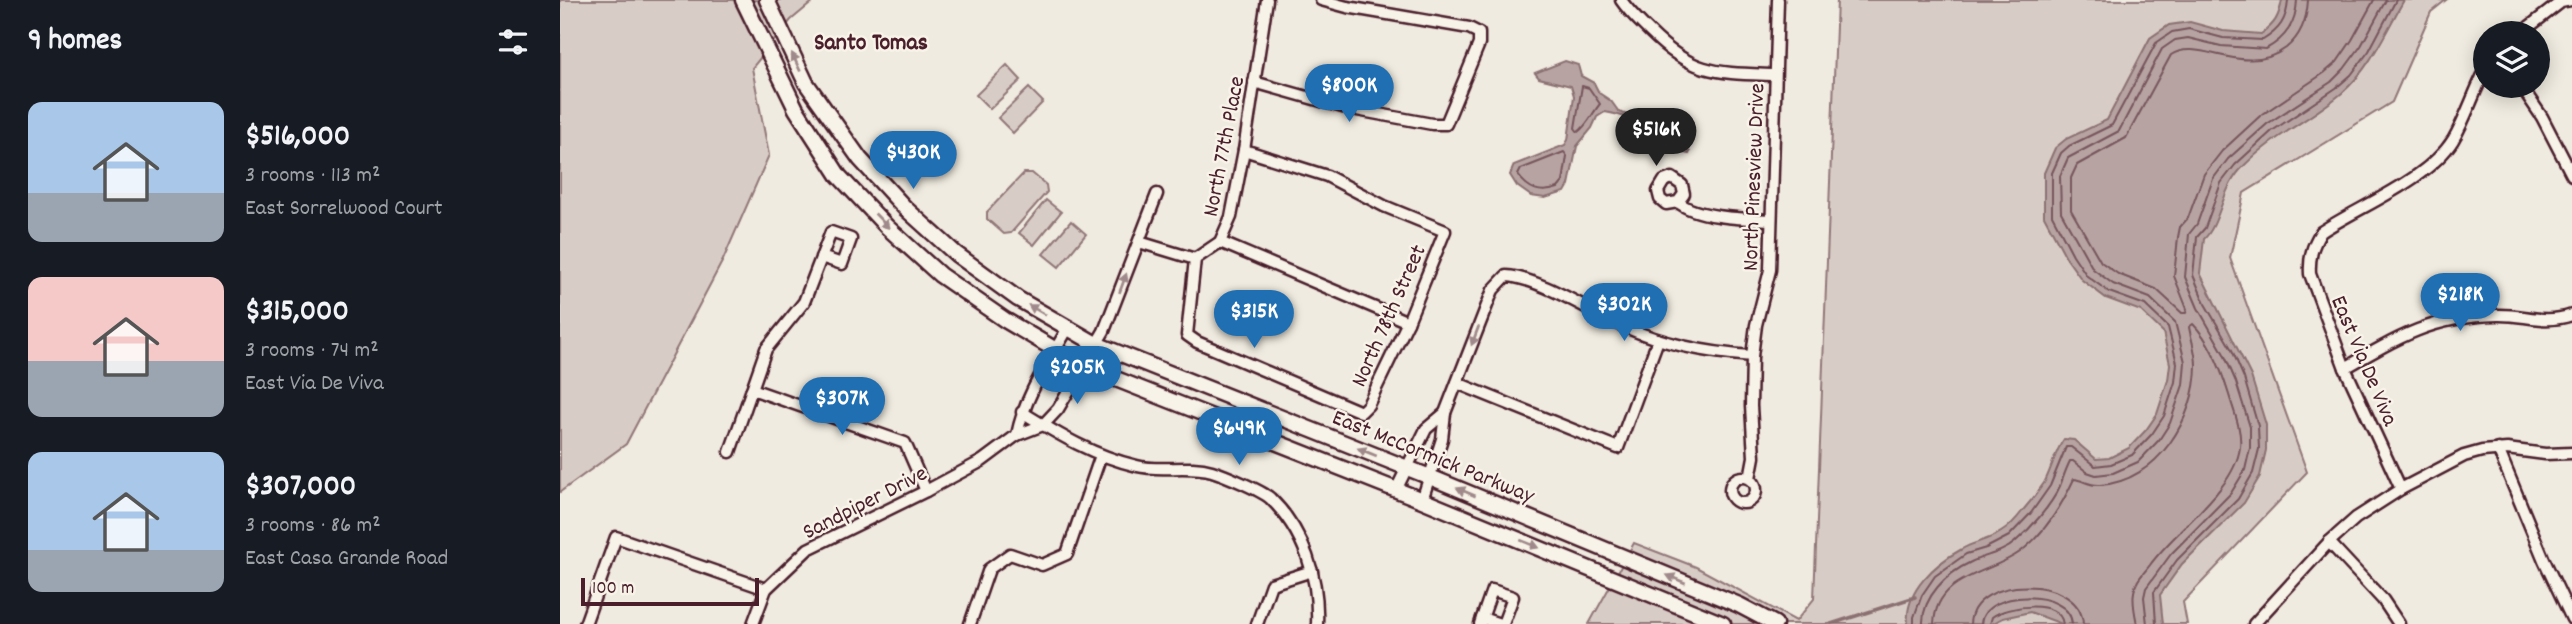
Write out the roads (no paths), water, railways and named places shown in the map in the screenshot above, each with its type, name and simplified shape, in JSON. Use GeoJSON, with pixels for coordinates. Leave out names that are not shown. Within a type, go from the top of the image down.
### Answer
{"type":"FeatureCollection","features":[{"type":"Feature","properties":{"kind":"main road","name":"East McCormick Parkway"},"geometry":{"type":"LineString","coordinates":[[743,0],[796,109],[839,176],[887,227],[940,275],[1005,320],[1083,366],[1422,500],[1723,624]]}},
{"type":"Feature","properties":{"kind":"main road","name":"East McCormick Parkway"},"geometry":{"type":"LineString","coordinates":[[767,0],[806,83],[860,159],[905,208],[956,254],[1018,299],[1096,344],[1406,467],[1739,606],[1775,624]]}},
{"type":"Feature","properties":{"kind":"main road"},"geometry":{"type":"LineString","coordinates":[[796,109],[815,96]]}},
{"type":"Feature","properties":{"kind":"street","name":"North 77th Place"},"geometry":{"type":"LineString","coordinates":[[1195,259],[1220,242],[1231,217],[1267,0]]}},
{"type":"Feature","properties":{"kind":"street"},"geometry":{"type":"LineString","coordinates":[[1254,82],[1346,107],[1432,124],[1446,124],[1479,44],[1479,33],[1469,28],[1321,0]]}},
{"type":"Feature","properties":{"kind":"street"},"geometry":{"type":"LineString","coordinates":[[1621,0],[1666,47],[1688,63],[1719,73],[1775,75]]}},
{"type":"Feature","properties":{"kind":"street","name":"North Pinesview Drive"},"geometry":{"type":"LineString","coordinates":[[1749,478],[1754,457],[1752,356],[1756,325],[1770,270],[1778,0]]}},
{"type":"Feature","properties":{"kind":"street"},"geometry":{"type":"LineString","coordinates":[[2536,21],[2561,2],[2571,0]]}},
{"type":"Feature","properties":{"kind":"street","name":"East Via De Viva"},"geometry":{"type":"LineString","coordinates":[[2401,489],[2345,368],[2310,274],[2309,259],[2314,242],[2321,232],[2438,158],[2452,141],[2473,96]]}},
{"type":"Feature","properties":{"kind":"street"},"geometry":{"type":"LineString","coordinates":[[2529,98],[2572,175]]}},
{"type":"Feature","properties":{"kind":"street","name":"North 78th Street"},"geometry":{"type":"LineString","coordinates":[[1195,259],[1187,335],[1197,342],[1361,412],[1368,405],[1408,322],[1446,231],[1384,206],[1326,177],[1244,150]]}},
{"type":"Feature","properties":{"kind":"street"},"geometry":{"type":"LineString","coordinates":[[1043,425],[1058,409],[1114,310],[1157,194]]}},
{"type":"Feature","properties":{"kind":"street"},"geometry":{"type":"LineString","coordinates":[[1678,202],[1689,209],[1734,218],[1771,220]]}},
{"type":"Feature","properties":{"kind":"street"},"geometry":{"type":"LineString","coordinates":[[1139,242],[1195,259]]}},
{"type":"Feature","properties":{"kind":"street"},"geometry":{"type":"LineString","coordinates":[[1220,242],[1408,322]]}},
{"type":"Feature","properties":{"kind":"street"},"geometry":{"type":"LineString","coordinates":[[730,452],[766,349],[804,302],[821,257]]}},
{"type":"Feature","properties":{"kind":"street"},"geometry":{"type":"LineString","coordinates":[[1422,500],[1442,439],[1444,413],[1493,290],[1506,276],[1529,280],[1617,324],[1658,340],[1710,352],[1752,356]]}},
{"type":"Feature","properties":{"kind":"street"},"geometry":{"type":"LineString","coordinates":[[2345,368],[2398,337],[2435,323],[2468,316],[2502,315],[2533,320],[2560,319],[2572,315]]}},
{"type":"Feature","properties":{"kind":"street"},"geometry":{"type":"LineString","coordinates":[[1017,435],[1028,396],[1068,328]]}},
{"type":"Feature","properties":{"kind":"street"},"geometry":{"type":"LineString","coordinates":[[1457,383],[1618,449],[1658,340]]}},
{"type":"Feature","properties":{"kind":"street"},"geometry":{"type":"LineString","coordinates":[[752,389],[905,443],[926,491]]}},
{"type":"Feature","properties":{"kind":"street"},"geometry":{"type":"LineString","coordinates":[[1022,412],[1079,446],[1101,455],[1140,467],[1210,470],[1268,496],[1300,536],[1312,571],[1318,605],[1317,624]]}},
{"type":"Feature","properties":{"kind":"street"},"geometry":{"type":"LineString","coordinates":[[1396,490],[1426,429],[1444,413]]}},
{"type":"Feature","properties":{"kind":"street","name":"Sandpiper Drive"},"geometry":{"type":"LineString","coordinates":[[753,624],[766,589],[808,549],[926,491],[982,461],[1017,435],[1043,425]]}},
{"type":"Feature","properties":{"kind":"street"},"geometry":{"type":"LineString","coordinates":[[2498,449],[2572,618]]}},
{"type":"Feature","properties":{"kind":"street"},"geometry":{"type":"LineString","coordinates":[[2254,624],[2329,542],[2356,518],[2401,489],[2464,456],[2498,449],[2545,454],[2572,453]]}},
{"type":"Feature","properties":{"kind":"street"},"geometry":{"type":"LineString","coordinates":[[970,624],[989,569],[1010,554],[1042,565],[1067,554],[1101,455]]}},
{"type":"Feature","properties":{"kind":"street"},"geometry":{"type":"LineString","coordinates":[[585,624],[616,537],[766,589]]}},
{"type":"Feature","properties":{"kind":"street"},"geometry":{"type":"LineString","coordinates":[[2329,542],[2383,600],[2399,624]]}},
{"type":"Feature","properties":{"kind":"street"},"geometry":{"type":"LineString","coordinates":[[1257,624],[1271,584],[1312,571]]}},
{"type":"Feature","properties":{"kind":"street"},"geometry":{"type":"LineString","coordinates":[[1492,590],[1513,597],[1502,624],[1481,621],[1492,590]]}},
{"type":"Feature","properties":{"kind":"water"},"geometry":{"type":"Polygon","coordinates":[[[2282,0],[2404,0],[2377,49],[2352,83],[2329,103],[2264,148],[2240,170],[2229,188],[2214,225],[2204,239],[2200,273],[2251,376],[2266,425],[2266,450],[2260,476],[2244,503],[2182,564],[2160,595],[2163,624],[2062,624],[2030,612],[2003,618],[1992,624],[1908,624],[1911,600],[1924,579],[1952,555],[1996,535],[2011,525],[2044,483],[2064,439],[2074,440],[2096,459],[2109,458],[2129,448],[2157,414],[2168,380],[2170,364],[2163,332],[2141,311],[2106,298],[2082,280],[2067,259],[2044,216],[2044,173],[2055,148],[2066,139],[2107,120],[2150,38],[2169,25],[2190,22],[2223,31],[2261,34],[2276,20],[2282,0]]]}},
{"type":"Feature","properties":{"kind":"water"},"geometry":{"type":"Polygon","coordinates":[[[1565,61],[1578,65],[1581,76],[1594,83],[1599,93],[1611,101],[1619,112],[1663,127],[1676,136],[1689,154],[1680,152],[1665,137],[1647,126],[1605,112],[1597,117],[1592,128],[1577,146],[1569,185],[1565,192],[1545,198],[1531,196],[1517,186],[1510,175],[1514,165],[1565,145],[1568,140],[1574,96],[1571,86],[1539,78],[1535,73],[1565,61]]]}},
{"type":"Feature","properties":{"kind":"waterway"},"geometry":{"type":"LineString","coordinates":[[1831,624],[1915,597]]}},
{"type":"Feature","properties":{"kind":"district","name":"Santo Tomas"},"geometry":{"type":"Point","coordinates":[871,41]}}]}
